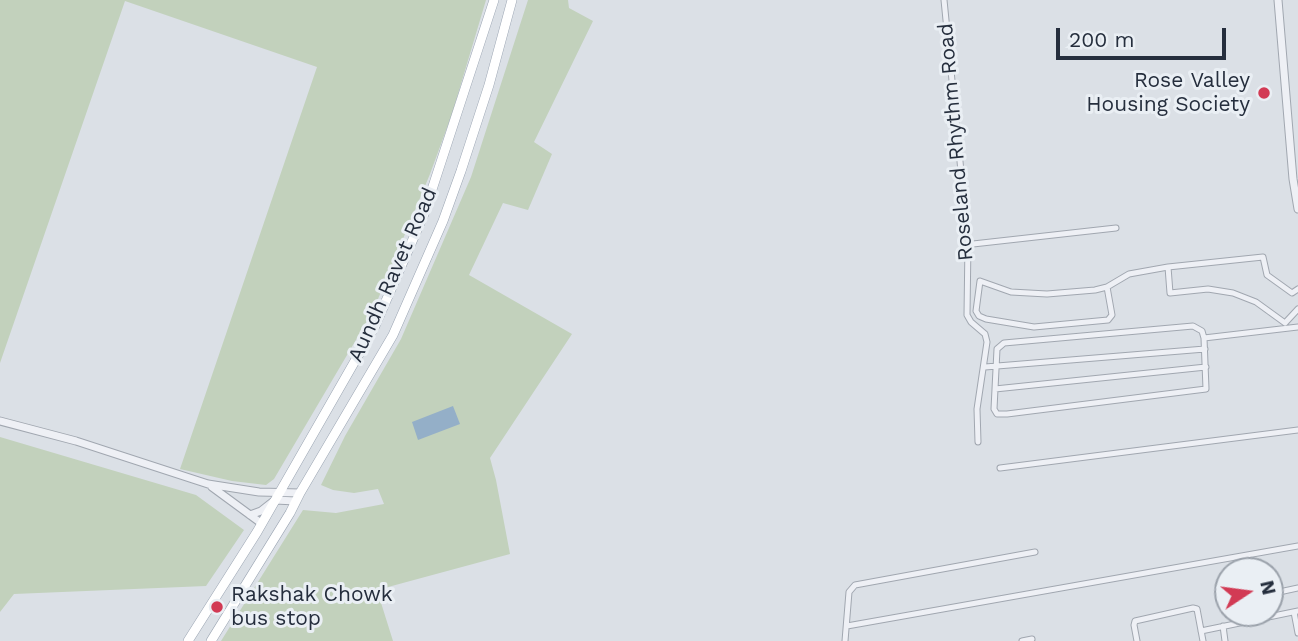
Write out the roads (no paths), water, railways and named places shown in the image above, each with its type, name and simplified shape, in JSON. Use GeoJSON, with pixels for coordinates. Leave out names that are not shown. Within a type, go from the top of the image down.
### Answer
{"type":"FeatureCollection","features":[{"type":"Feature","properties":{"kind":"main road","name":"Aundh Ravet Road"},"geometry":{"type":"LineString","coordinates":[[188,641],[261,523],[364,345],[424,214],[494,0]]}},
{"type":"Feature","properties":{"kind":"main road","name":"Aundh Ravet Road"},"geometry":{"type":"LineString","coordinates":[[211,641],[388,345],[422,269],[461,170],[513,0]]}},
{"type":"Feature","properties":{"kind":"street","name":"Roseland Rhythm Road"},"geometry":{"type":"LineString","coordinates":[[944,0],[968,242],[967,315],[985,334],[987,351],[977,409],[978,442]]}},
{"type":"Feature","properties":{"kind":"street"},"geometry":{"type":"LineString","coordinates":[[1278,0],[1298,209]]}},
{"type":"Feature","properties":{"kind":"street"},"geometry":{"type":"LineString","coordinates":[[968,242],[973,244],[1116,228]]}},
{"type":"Feature","properties":{"kind":"street"},"geometry":{"type":"LineString","coordinates":[[1107,287],[1112,315],[1108,320],[1034,327],[986,319],[976,312],[980,281],[1011,292],[1047,294],[1107,287],[1129,274],[1168,267],[1263,257],[1267,275],[1298,299]]}},
{"type":"Feature","properties":{"kind":"street"},"geometry":{"type":"LineString","coordinates":[[1168,267],[1170,293],[1208,289],[1233,293],[1256,302],[1285,323],[1298,309]]}},
{"type":"Feature","properties":{"kind":"street"},"geometry":{"type":"LineString","coordinates":[[1292,293],[1298,289]]}},
{"type":"Feature","properties":{"kind":"street"},"geometry":{"type":"LineString","coordinates":[[1193,326],[1202,331],[1205,349],[1206,389],[1007,414],[996,414],[994,409],[997,349],[1004,343],[1193,326]]}},
{"type":"Feature","properties":{"kind":"street"},"geometry":{"type":"LineString","coordinates":[[1204,338],[1298,327]]}},
{"type":"Feature","properties":{"kind":"street"},"geometry":{"type":"LineString","coordinates":[[985,367],[1205,349]]}},
{"type":"Feature","properties":{"kind":"street"},"geometry":{"type":"LineString","coordinates":[[995,389],[1206,367]]}},
{"type":"Feature","properties":{"kind":"street"},"geometry":{"type":"LineString","coordinates":[[0,421],[76,441],[208,484],[298,497]]}},
{"type":"Feature","properties":{"kind":"street"},"geometry":{"type":"LineString","coordinates":[[1000,468],[1298,430]]}},
{"type":"Feature","properties":{"kind":"street"},"geometry":{"type":"LineString","coordinates":[[208,484],[261,523]]}},
{"type":"Feature","properties":{"kind":"street"},"geometry":{"type":"LineString","coordinates":[[250,515],[261,511],[277,496]]}},
{"type":"Feature","properties":{"kind":"street"},"geometry":{"type":"LineString","coordinates":[[847,626],[1298,546]]}},
{"type":"Feature","properties":{"kind":"street"},"geometry":{"type":"LineString","coordinates":[[845,641],[849,592],[855,585],[1035,552]]}},
{"type":"Feature","properties":{"kind":"street"},"geometry":{"type":"LineString","coordinates":[[1137,641],[1133,625],[1136,621],[1193,608],[1196,609],[1203,641]]}},
{"type":"Feature","properties":{"kind":"street"},"geometry":{"type":"LineString","coordinates":[[1296,612],[1298,633]]}},
{"type":"Feature","properties":{"kind":"street"},"geometry":{"type":"LineString","coordinates":[[1201,631],[1219,627]]}},
{"type":"Feature","properties":{"kind":"street"},"geometry":{"type":"LineString","coordinates":[[1022,641],[1032,639]]}},
{"type":"Feature","properties":{"kind":"water"},"geometry":{"type":"Polygon","coordinates":[[[453,406],[460,424],[418,440],[412,422],[453,406]]]}},
{"type":"Feature","properties":{"kind":"place","name":"Rose Valley Housing Society"},"geometry":{"type":"Point","coordinates":[1264,93]}},
{"type":"Feature","properties":{"kind":"place","name":"Rakshak Chowk bus stop"},"geometry":{"type":"Point","coordinates":[217,607]}}]}
